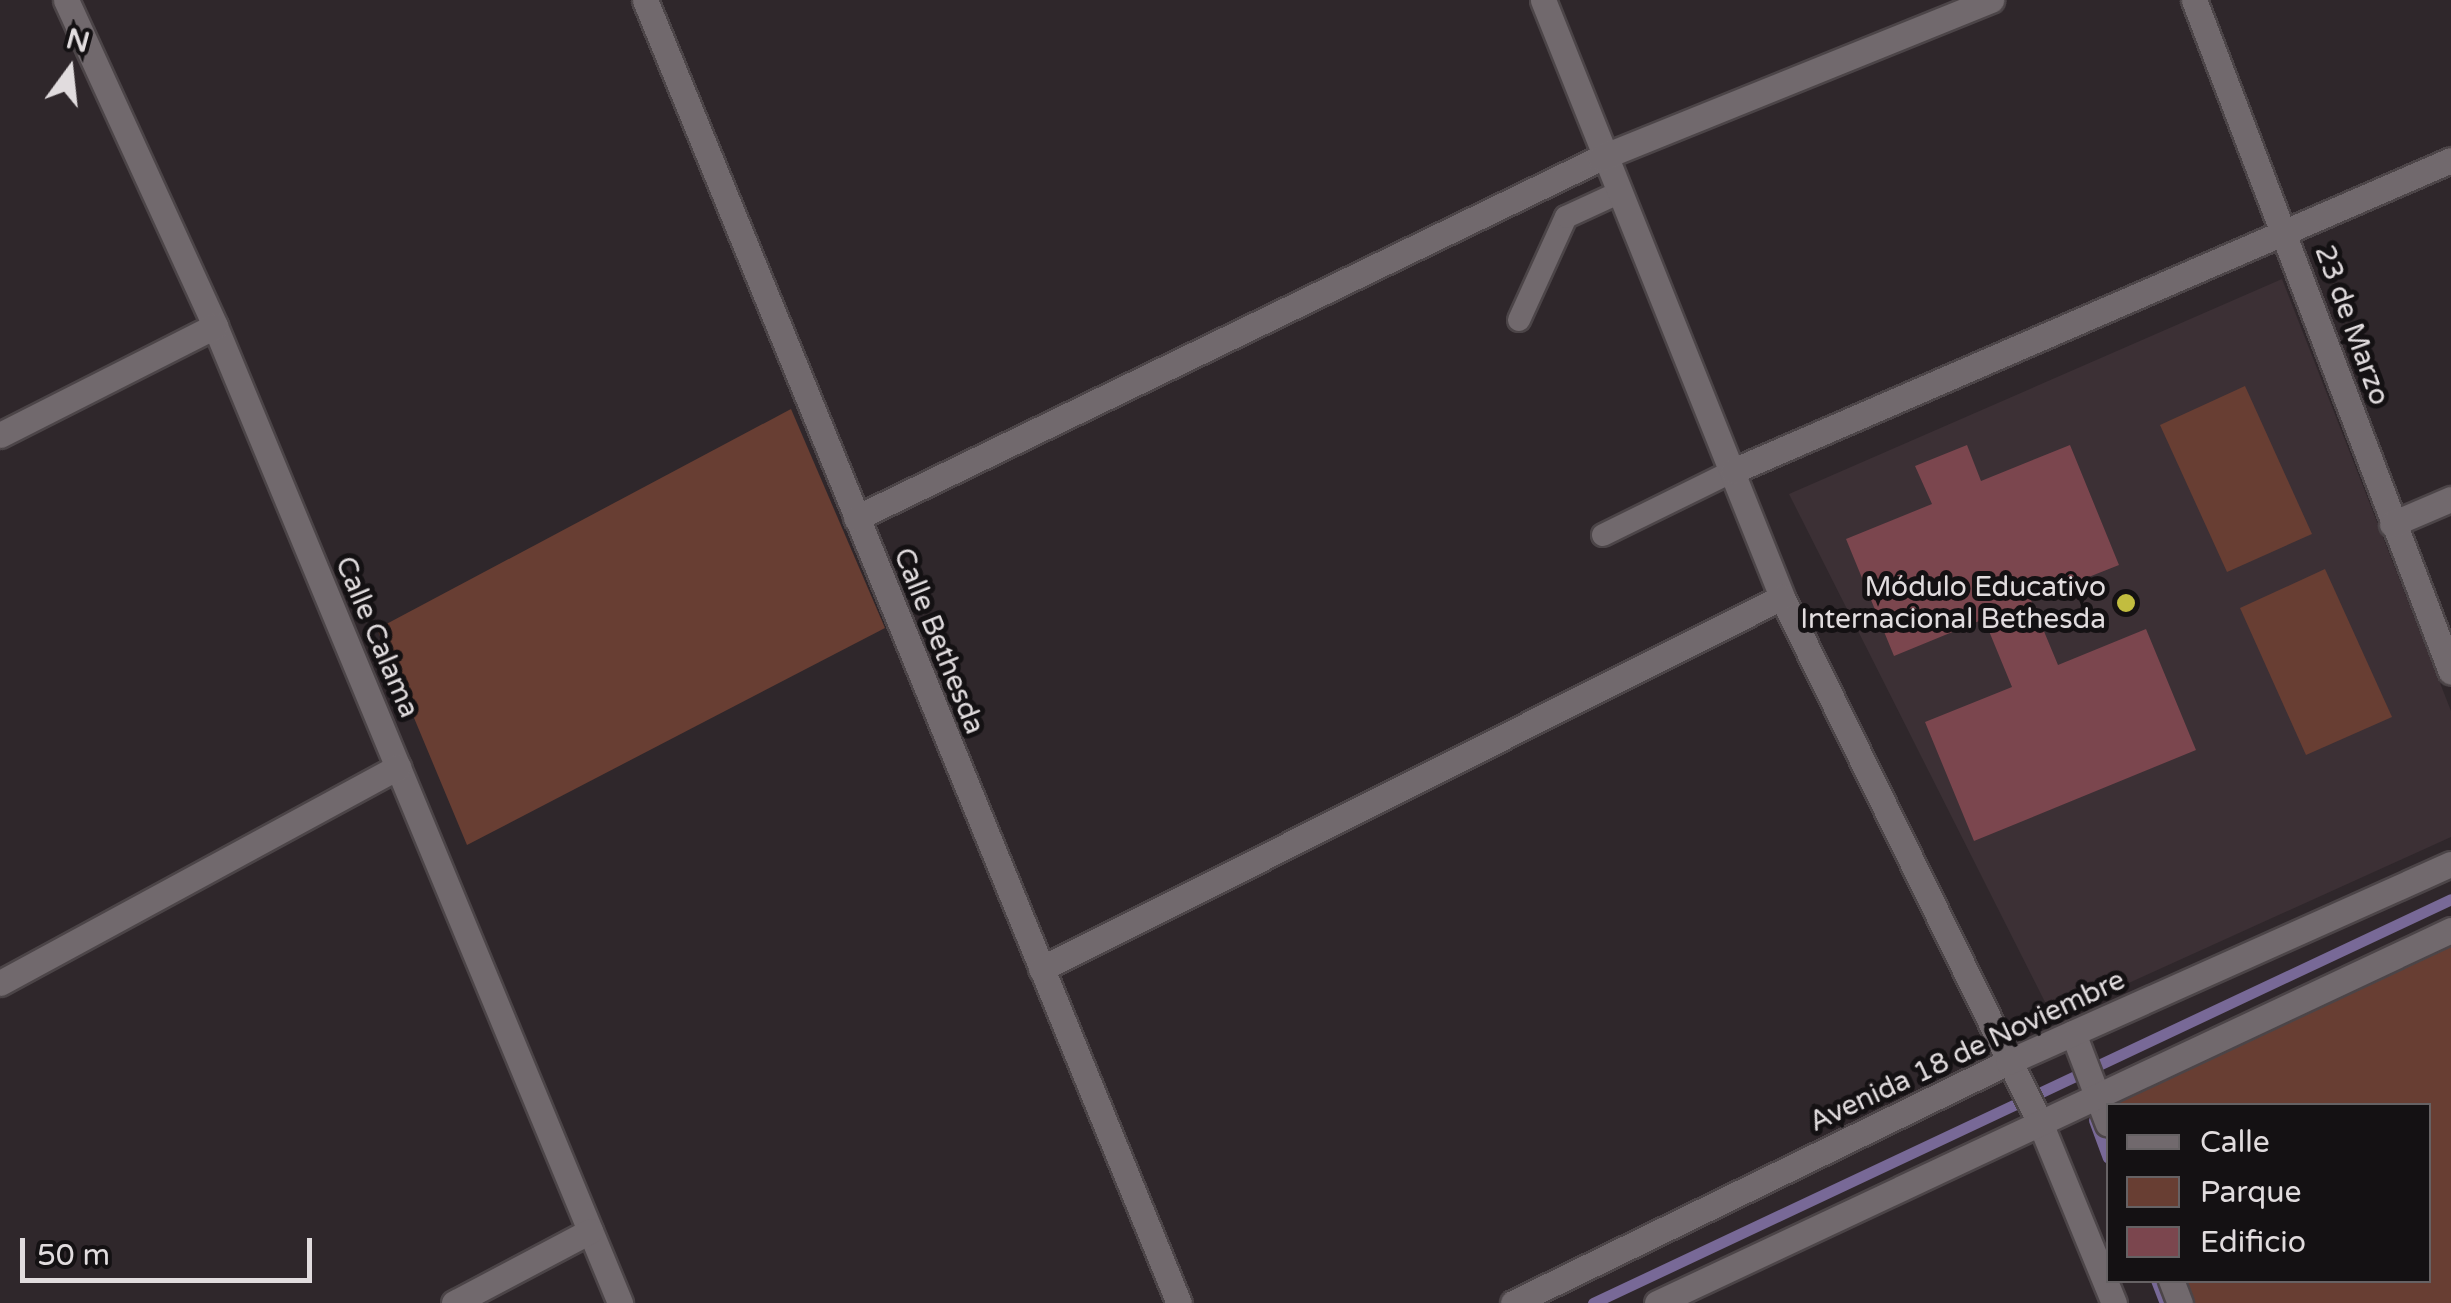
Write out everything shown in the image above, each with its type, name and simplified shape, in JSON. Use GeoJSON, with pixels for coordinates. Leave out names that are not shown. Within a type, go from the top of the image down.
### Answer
{"type":"FeatureCollection","features":[{"type":"Feature","properties":{"kind":"street","name":"Calle Calama"},"geometry":{"type":"LineString","coordinates":[[66,0],[215,326],[620,1303]]}},
{"type":"Feature","properties":{"kind":"street","name":"Calle Bethesda"},"geometry":{"type":"LineString","coordinates":[[645,0],[1180,1303]]}},
{"type":"Feature","properties":{"kind":"street"},"geometry":{"type":"LineString","coordinates":[[1543,0],[1600,158],[1782,597],[2011,1068],[2043,1120],[2106,1282]]}},
{"type":"Feature","properties":{"kind":"street"},"geometry":{"type":"LineString","coordinates":[[856,518],[1600,158],[1992,0]]}},
{"type":"Feature","properties":{"kind":"street","name":"23 de Marzo"},"geometry":{"type":"LineString","coordinates":[[2194,0],[2286,230],[2392,524],[2451,672]]}},
{"type":"Feature","properties":{"kind":"street"},"geometry":{"type":"LineString","coordinates":[[1733,471],[2451,160]]}},
{"type":"Feature","properties":{"kind":"street"},"geometry":{"type":"LineString","coordinates":[[0,436],[215,326]]}},
{"type":"Feature","properties":{"kind":"street"},"geometry":{"type":"LineString","coordinates":[[2392,524],[2451,499]]}},
{"type":"Feature","properties":{"kind":"street"},"geometry":{"type":"LineString","coordinates":[[1041,969],[1782,597]]}},
{"type":"Feature","properties":{"kind":"street"},"geometry":{"type":"LineString","coordinates":[[0,983],[398,767]]}},
{"type":"Feature","properties":{"kind":"street","name":"Avenida 18 de Noviembre"},"geometry":{"type":"LineString","coordinates":[[1513,1303],[2451,864]]}},
{"type":"Feature","properties":{"kind":"street"},"geometry":{"type":"LineString","coordinates":[[1657,1303],[2094,1094],[2451,930]]}},
{"type":"Feature","properties":{"kind":"street"},"geometry":{"type":"LineString","coordinates":[[2076,1040],[2106,1120]]}},
{"type":"Feature","properties":{"kind":"street"},"geometry":{"type":"LineString","coordinates":[[454,1303],[590,1232]]}},
{"type":"Feature","properties":{"kind":"lane"},"geometry":{"type":"LineString","coordinates":[[1519,320],[1566,217],[1616,194]]}},
{"type":"Feature","properties":{"kind":"lane"},"geometry":{"type":"LineString","coordinates":[[1603,535],[1733,471]]}},
{"type":"Feature","properties":{"kind":"shaded area","name":"Módulo Educativo Internacional Bethesda"},"geometry":{"type":"Polygon","coordinates":[[[2282,279],[2451,711],[2451,837],[2078,1006],[2045,1002],[1789,494],[2282,279]]]}},
{"type":"Feature","properties":{"kind":"green space"},"geometry":{"type":"Polygon","coordinates":[[[2245,386],[2312,534],[2227,572],[2160,425],[2245,386]]]}},
{"type":"Feature","properties":{"kind":"green space"},"geometry":{"type":"Polygon","coordinates":[[[791,409],[885,628],[467,845],[377,629],[791,409]]]}},
{"type":"Feature","properties":{"kind":"green space"},"geometry":{"type":"Polygon","coordinates":[[[2325,569],[2392,717],[2306,755],[2240,608],[2325,569]]]}},
{"type":"Feature","properties":{"kind":"green space"},"geometry":{"type":"Polygon","coordinates":[[[2451,917],[2451,1303],[2182,1303],[2174,1283],[2431,1283],[2431,1103],[2109,1103],[2122,1069],[2451,917]]]}},
{"type":"Feature","properties":{"kind":"building","name":"Módulo Educativo Internacional Bethesda"},"geometry":{"type":"Polygon","coordinates":[[[1967,445],[1981,481],[2070,445],[2119,565],[2031,600],[2058,665],[2146,629],[2196,750],[1974,841],[1925,722],[2012,687],[1984,619],[1894,656],[1846,539],[1932,504],[1915,466],[1967,445]]]}},
{"type":"Feature","properties":{"kind":"waterway"},"geometry":{"type":"LineString","coordinates":[[1593,1303],[2451,899]]}},
{"type":"Feature","properties":{"kind":"waterway"},"geometry":{"type":"LineString","coordinates":[[2094,1120],[2106,1153]]}},
{"type":"Feature","properties":{"kind":"waterway"},"geometry":{"type":"LineString","coordinates":[[2157,1283],[2165,1303]]}},
{"type":"Feature","properties":{"kind":"place","name":"Módulo Educativo Internacional Bethesda"},"geometry":{"type":"Point","coordinates":[2126,603]}}]}
